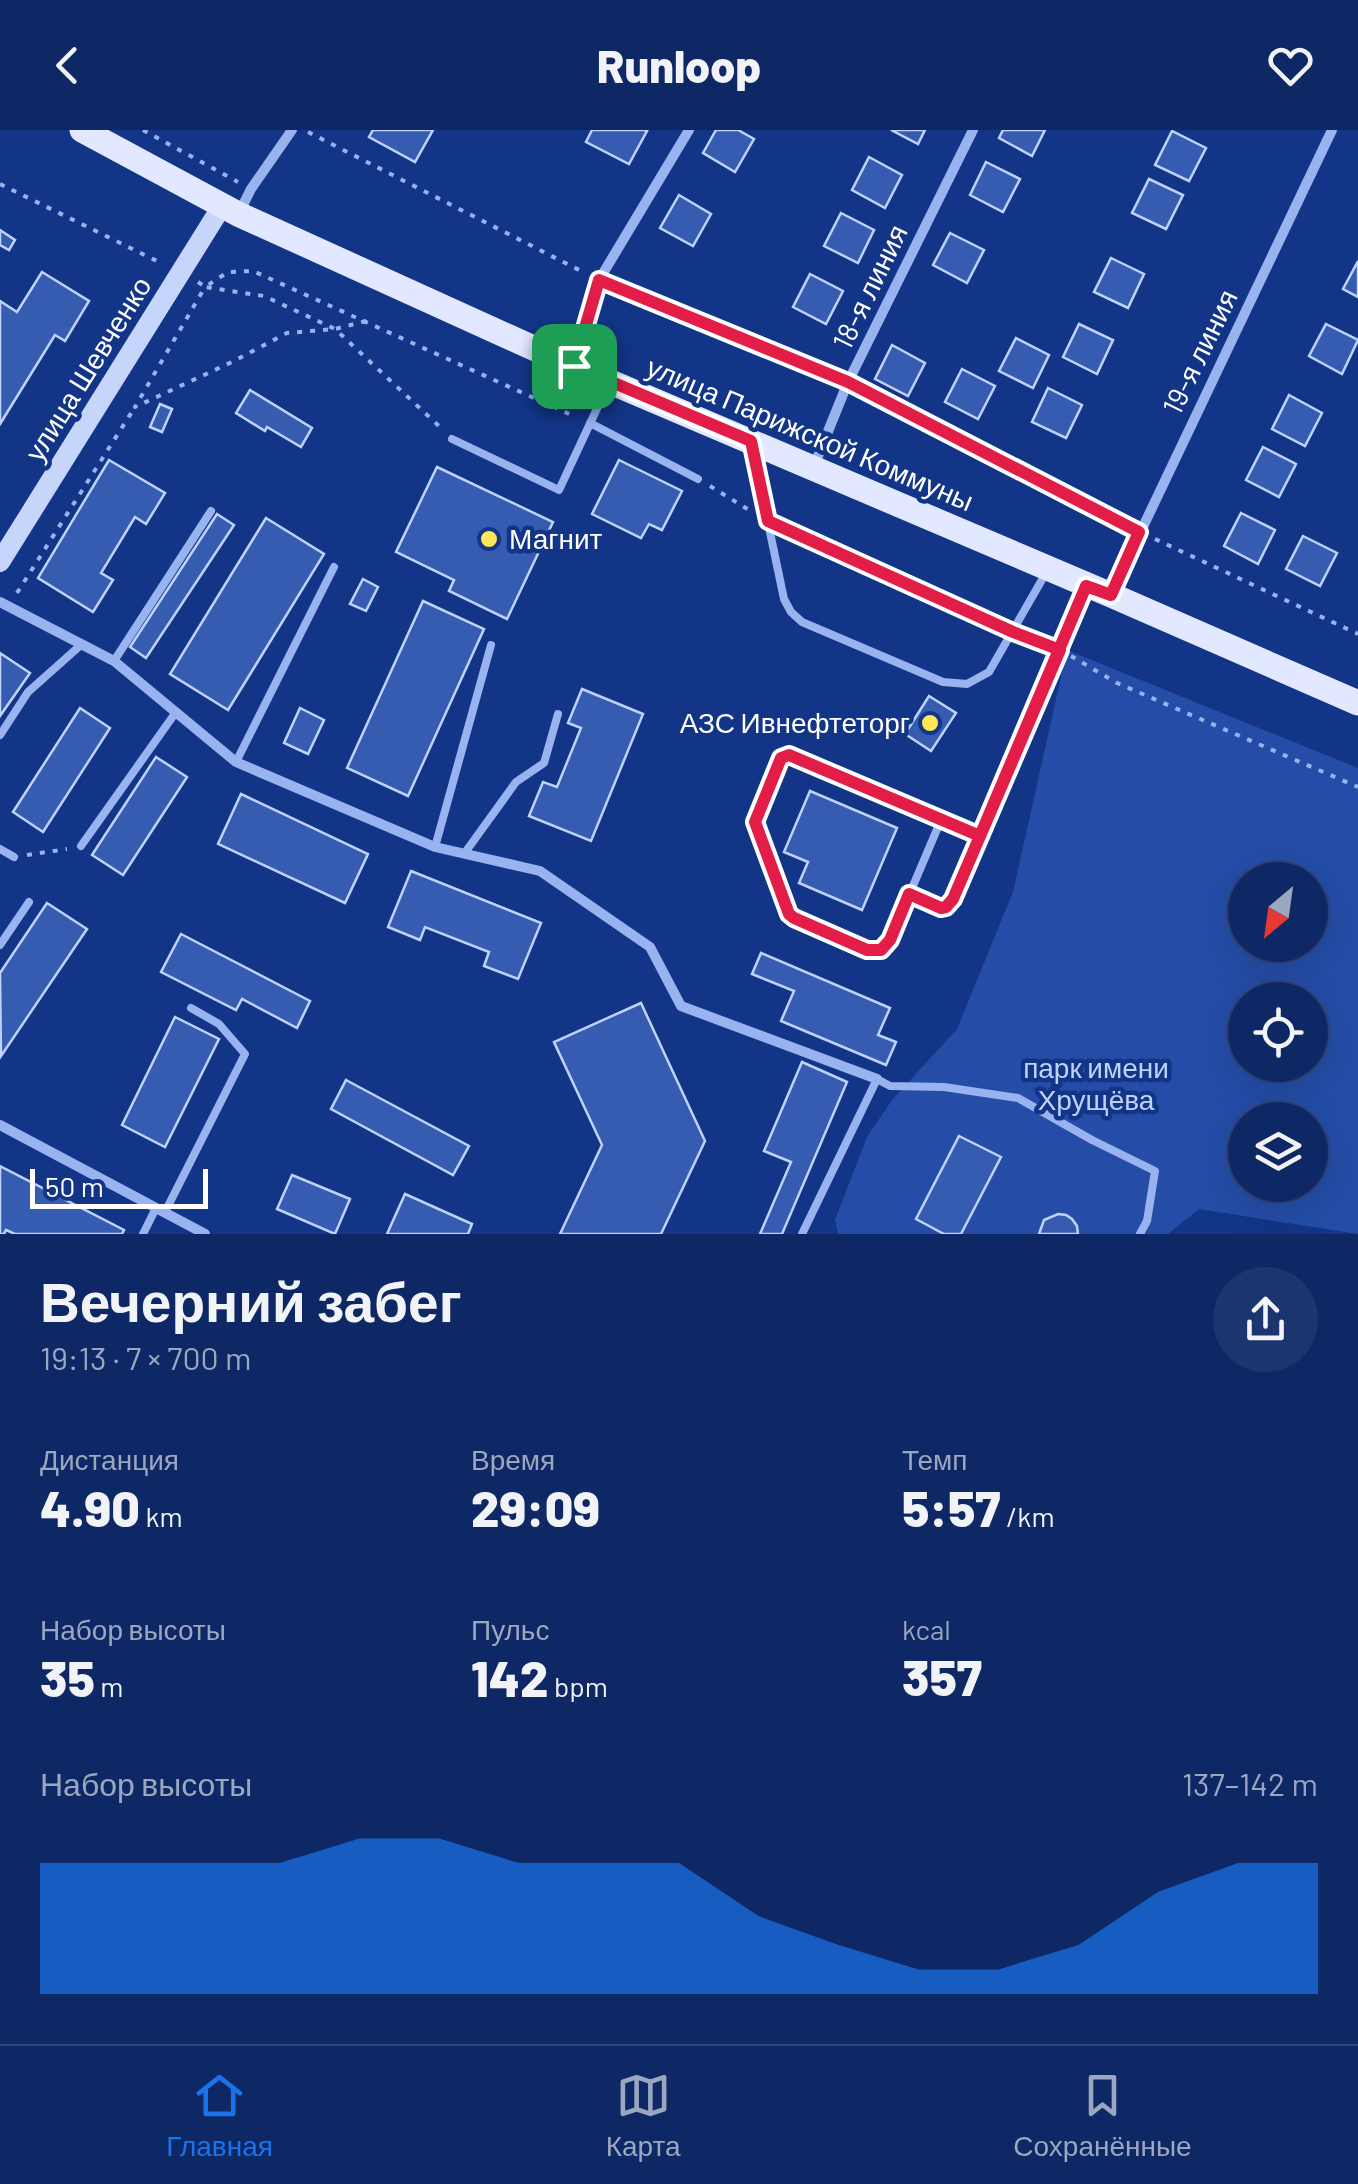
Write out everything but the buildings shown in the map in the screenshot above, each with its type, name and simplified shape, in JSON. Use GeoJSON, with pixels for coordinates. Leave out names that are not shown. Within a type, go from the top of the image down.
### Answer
{"type":"FeatureCollection","features":[{"type":"Feature","properties":{"kind":"main road","name":"улица Парижской Коммуны"},"geometry":{"type":"LineString","coordinates":[[82,130],[230,210],[574,366],[1358,703]]}},
{"type":"Feature","properties":{"kind":"street"},"geometry":{"type":"LineString","coordinates":[[230,210],[251,189],[292,130]]}},
{"type":"Feature","properties":{"kind":"street"},"geometry":{"type":"LineString","coordinates":[[574,366],[599,280],[689,130]]}},
{"type":"Feature","properties":{"kind":"street","name":"18-я линия"},"geometry":{"type":"LineString","coordinates":[[814,467],[848,382],[973,130]]}},
{"type":"Feature","properties":{"kind":"street","name":"19-я линия"},"geometry":{"type":"LineString","coordinates":[[1099,590],[1139,532],[1332,130]]}},
{"type":"Feature","properties":{"kind":"street","name":"улица Шевченко"},"geometry":{"type":"LineString","coordinates":[[0,562],[230,210]]}},
{"type":"Feature","properties":{"kind":"street"},"geometry":{"type":"LineString","coordinates":[[4,604],[114,661],[236,762],[435,847],[540,871],[650,947],[682,1006],[878,1079]]}},
{"type":"Feature","properties":{"kind":"street"},"geometry":{"type":"LineString","coordinates":[[0,1124],[205,1234]]}},
{"type":"Feature","properties":{"kind":"lane"},"geometry":{"type":"LineString","coordinates":[[452,439],[559,490],[610,381]]}},
{"type":"Feature","properties":{"kind":"lane"},"geometry":{"type":"LineString","coordinates":[[590,424],[698,479]]}},
{"type":"Feature","properties":{"kind":"lane"},"geometry":{"type":"LineString","coordinates":[[751,441],[784,599],[802,622],[943,682],[979,679],[989,672],[1048,569]]}},
{"type":"Feature","properties":{"kind":"lane"},"geometry":{"type":"LineString","coordinates":[[114,661],[211,512]]}},
{"type":"Feature","properties":{"kind":"lane"},"geometry":{"type":"LineString","coordinates":[[236,762],[334,567]]}},
{"type":"Feature","properties":{"kind":"lane"},"geometry":{"type":"LineString","coordinates":[[909,894],[941,908],[950,904],[1060,650],[1099,590]]}},
{"type":"Feature","properties":{"kind":"lane"},"geometry":{"type":"LineString","coordinates":[[0,735],[28,692],[82,644]]}},
{"type":"Feature","properties":{"kind":"lane"},"geometry":{"type":"LineString","coordinates":[[435,847],[491,645]]}},
{"type":"Feature","properties":{"kind":"lane"},"geometry":{"type":"LineString","coordinates":[[81,846],[176,712]]}},
{"type":"Feature","properties":{"kind":"lane"},"geometry":{"type":"LineString","coordinates":[[464,854],[516,782],[544,763],[558,714]]}},
{"type":"Feature","properties":{"kind":"lane"},"geometry":{"type":"LineString","coordinates":[[941,820],[890,940],[881,950],[867,950],[789,914],[756,826],[756,816],[781,758],[789,755],[980,836]]}},
{"type":"Feature","properties":{"kind":"lane"},"geometry":{"type":"LineString","coordinates":[[0,849],[14,858]]}},
{"type":"Feature","properties":{"kind":"lane"},"geometry":{"type":"LineString","coordinates":[[0,945],[29,902]]}},
{"type":"Feature","properties":{"kind":"lane"},"geometry":{"type":"LineString","coordinates":[[143,1234],[245,1054],[219,1024],[191,1008]]}},
{"type":"Feature","properties":{"kind":"lane"},"geometry":{"type":"LineString","coordinates":[[802,1234],[878,1079],[890,1086],[944,1088],[1018,1098],[1155,1171],[1147,1221],[1140,1234]]}},
{"type":"Feature","properties":{"kind":"lane"},"geometry":{"type":"LineString","coordinates":[[809,1220],[813,1234]]}},
{"type":"Feature","properties":{"kind":"path"},"geometry":{"type":"LineString","coordinates":[[143,130],[251,189]]}},
{"type":"Feature","properties":{"kind":"path"},"geometry":{"type":"LineString","coordinates":[[304,130],[599,280],[848,382],[1139,532],[1358,634]]}},
{"type":"Feature","properties":{"kind":"path"},"geometry":{"type":"LineString","coordinates":[[4,604],[135,407],[205,287],[264,296],[335,329],[452,439]]}},
{"type":"Feature","properties":{"kind":"path"},"geometry":{"type":"LineString","coordinates":[[135,407],[288,333],[366,322],[590,424]]}},
{"type":"Feature","properties":{"kind":"path"},"geometry":{"type":"LineString","coordinates":[[698,479],[768,521],[1060,650],[1117,682],[1358,786]]}},
{"type":"Feature","properties":{"kind":"path"},"geometry":{"type":"LineString","coordinates":[[14,858],[81,846]]}},
{"type":"Feature","properties":{"kind":"green space","name":"парк имени Хрущёва"},"geometry":{"type":"Polygon","coordinates":[[[1067,650],[1358,768],[1358,1234],[1199,1209],[1168,1234],[838,1234],[835,1220],[867,1137],[892,1100],[957,1029],[1013,892],[1067,650]]]}},
{"type":"Feature","properties":{"kind":"place","name":"Магнит"},"geometry":{"type":"Point","coordinates":[489,539]}},
{"type":"Feature","properties":{"kind":"place","name":"АЗС Ивнефтеторг"},"geometry":{"type":"Point","coordinates":[930,723]}},
{"type":"Feature","properties":{"kind":"route"},"geometry":{"type":"LineString","coordinates":[[574,366],[599,280],[848,382],[1139,532],[1111,595],[1086,586],[1060,650],[980,836],[789,755],[781,758],[755,822],[789,914],[867,950],[881,950],[890,940],[909,894],[941,908],[953,899],[1060,650],[768,521],[751,441],[574,366]]}}]}
